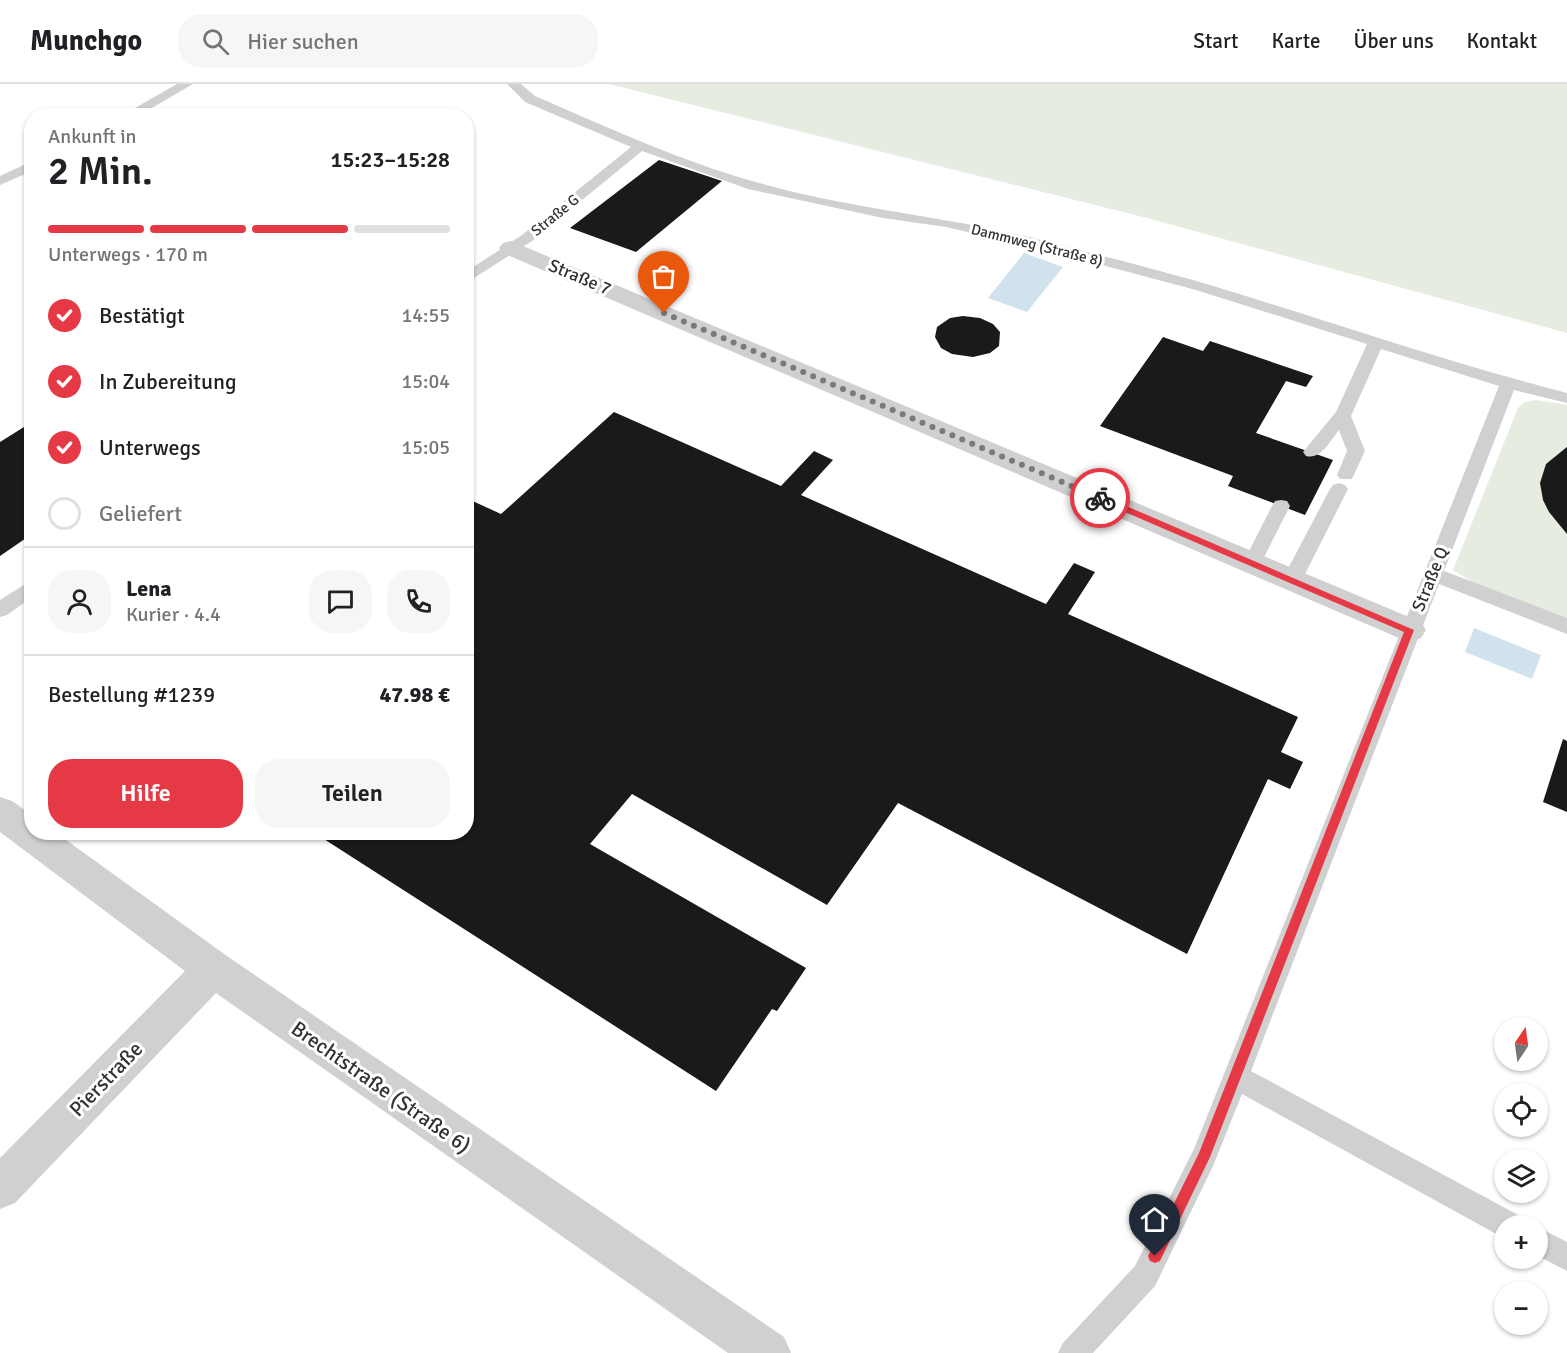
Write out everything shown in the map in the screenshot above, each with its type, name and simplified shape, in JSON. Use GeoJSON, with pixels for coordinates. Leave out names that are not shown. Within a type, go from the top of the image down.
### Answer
{"type":"FeatureCollection","features":[{"type":"Feature","properties":{"kind":"street","name":"Straße 7"},"geometry":{"type":"LineString","coordinates":[[511,248],[1410,630]]}},
{"type":"Feature","properties":{"kind":"street","name":"Brechtstraße (Straße 6)"},"geometry":{"type":"LineString","coordinates":[[0,812],[24,830]]}},
{"type":"Feature","properties":{"kind":"street","name":"Brechtstraße (Straße 6)"},"geometry":{"type":"LineString","coordinates":[[38,840],[213,969],[768,1353]]}},
{"type":"Feature","properties":{"kind":"street","name":"Pierstraße"},"geometry":{"type":"LineString","coordinates":[[0,1188],[213,969]]}},
{"type":"Feature","properties":{"kind":"lane"},"geometry":{"type":"LineString","coordinates":[[141,108],[187,84]]}},
{"type":"Feature","properties":{"kind":"lane","name":"Dammweg (Straße 8)"},"geometry":{"type":"LineString","coordinates":[[513,84],[530,99],[640,146],[753,186],[884,214],[946,223],[1040,244],[1202,287],[1508,383],[1567,398]]}},
{"type":"Feature","properties":{"kind":"lane","name":"Straße G"},"geometry":{"type":"LineString","coordinates":[[474,273],[527,238],[640,146]]}},
{"type":"Feature","properties":{"kind":"lane"},"geometry":{"type":"LineString","coordinates":[[0,181],[24,169]]}},
{"type":"Feature","properties":{"kind":"lane"},"geometry":{"type":"LineString","coordinates":[[1312,453],[1342,415],[1376,342]]}},
{"type":"Feature","properties":{"kind":"lane","name":"Straße Q"},"geometry":{"type":"LineString","coordinates":[[1073,1353],[1145,1276],[1204,1157],[1508,383]]}},
{"type":"Feature","properties":{"kind":"lane"},"geometry":{"type":"LineString","coordinates":[[1292,580],[1356,451],[1342,415]]}},
{"type":"Feature","properties":{"kind":"lane"},"geometry":{"type":"LineString","coordinates":[[1252,563],[1281,506]]}},
{"type":"Feature","properties":{"kind":"lane"},"geometry":{"type":"LineString","coordinates":[[1432,574],[1567,626]]}},
{"type":"Feature","properties":{"kind":"lane"},"geometry":{"type":"LineString","coordinates":[[0,610],[24,593]]}},
{"type":"Feature","properties":{"kind":"lane"},"geometry":{"type":"LineString","coordinates":[[1236,1077],[1494,1217]]}},
{"type":"Feature","properties":{"kind":"lane"},"geometry":{"type":"LineString","coordinates":[[1548,1247],[1567,1257]]}},
{"type":"Feature","properties":{"kind":"shaded area"},"geometry":{"type":"Polygon","coordinates":[[[609,84],[1567,84],[1567,333],[1147,218],[609,84]]]}},
{"type":"Feature","properties":{"kind":"shaded area"},"geometry":{"type":"Polygon","coordinates":[[[1536,400],[1567,405],[1567,620],[1479,586],[1453,570],[1518,408],[1525,402],[1536,400]]]}},
{"type":"Feature","properties":{"kind":"water"},"geometry":{"type":"Polygon","coordinates":[[[1024,253],[1063,267],[1027,312],[988,298],[1024,253]]]}},
{"type":"Feature","properties":{"kind":"water"},"geometry":{"type":"Polygon","coordinates":[[[1474,628],[1541,655],[1532,679],[1465,652],[1474,628]]]}},
{"type":"Feature","properties":{"kind":"building"},"geometry":{"type":"Polygon","coordinates":[[[659,160],[722,181],[636,252],[570,228],[659,160]]]}},
{"type":"Feature","properties":{"kind":"building"},"geometry":{"type":"Polygon","coordinates":[[[963,316],[980,318],[993,324],[1000,332],[999,346],[990,353],[973,357],[952,354],[941,348],[935,337],[937,327],[950,318],[963,316]]]}},
{"type":"Feature","properties":{"kind":"building"},"geometry":{"type":"Polygon","coordinates":[[[1163,337],[1203,351],[1210,341],[1313,376],[1306,387],[1286,381],[1256,433],[1333,460],[1305,515],[1228,486],[1233,476],[1100,426],[1163,337]]]}},
{"type":"Feature","properties":{"kind":"building"},"geometry":{"type":"Polygon","coordinates":[[[614,412],[781,486],[814,451],[833,460],[801,495],[1046,604],[1074,563],[1095,572],[1068,614],[1298,717],[1281,752],[1303,762],[1290,789],[1268,779],[1187,954],[898,803],[827,905],[632,794],[590,844],[806,968],[777,1011],[772,1009],[716,1091],[325,840],[474,840],[474,502],[501,514],[614,412]]]}},
{"type":"Feature","properties":{"kind":"building"},"geometry":{"type":"Polygon","coordinates":[[[24,427],[24,540],[0,556],[0,442],[24,427]]]}},
{"type":"Feature","properties":{"kind":"building"},"geometry":{"type":"Polygon","coordinates":[[[1567,447],[1567,534],[1549,512],[1543,500],[1540,483],[1546,464],[1567,447]]]}},
{"type":"Feature","properties":{"kind":"building"},"geometry":{"type":"Polygon","coordinates":[[[1563,739],[1567,741],[1567,812],[1543,802],[1563,739]]]}},
{"type":"Feature","properties":{"kind":"way so far"},"geometry":{"type":"LineString","coordinates":[[664,313],[1100,498]]}},
{"type":"Feature","properties":{"kind":"route"},"geometry":{"type":"LineString","coordinates":[[1100,498],[1410,630],[1204,1157],[1155,1256]]}}]}
